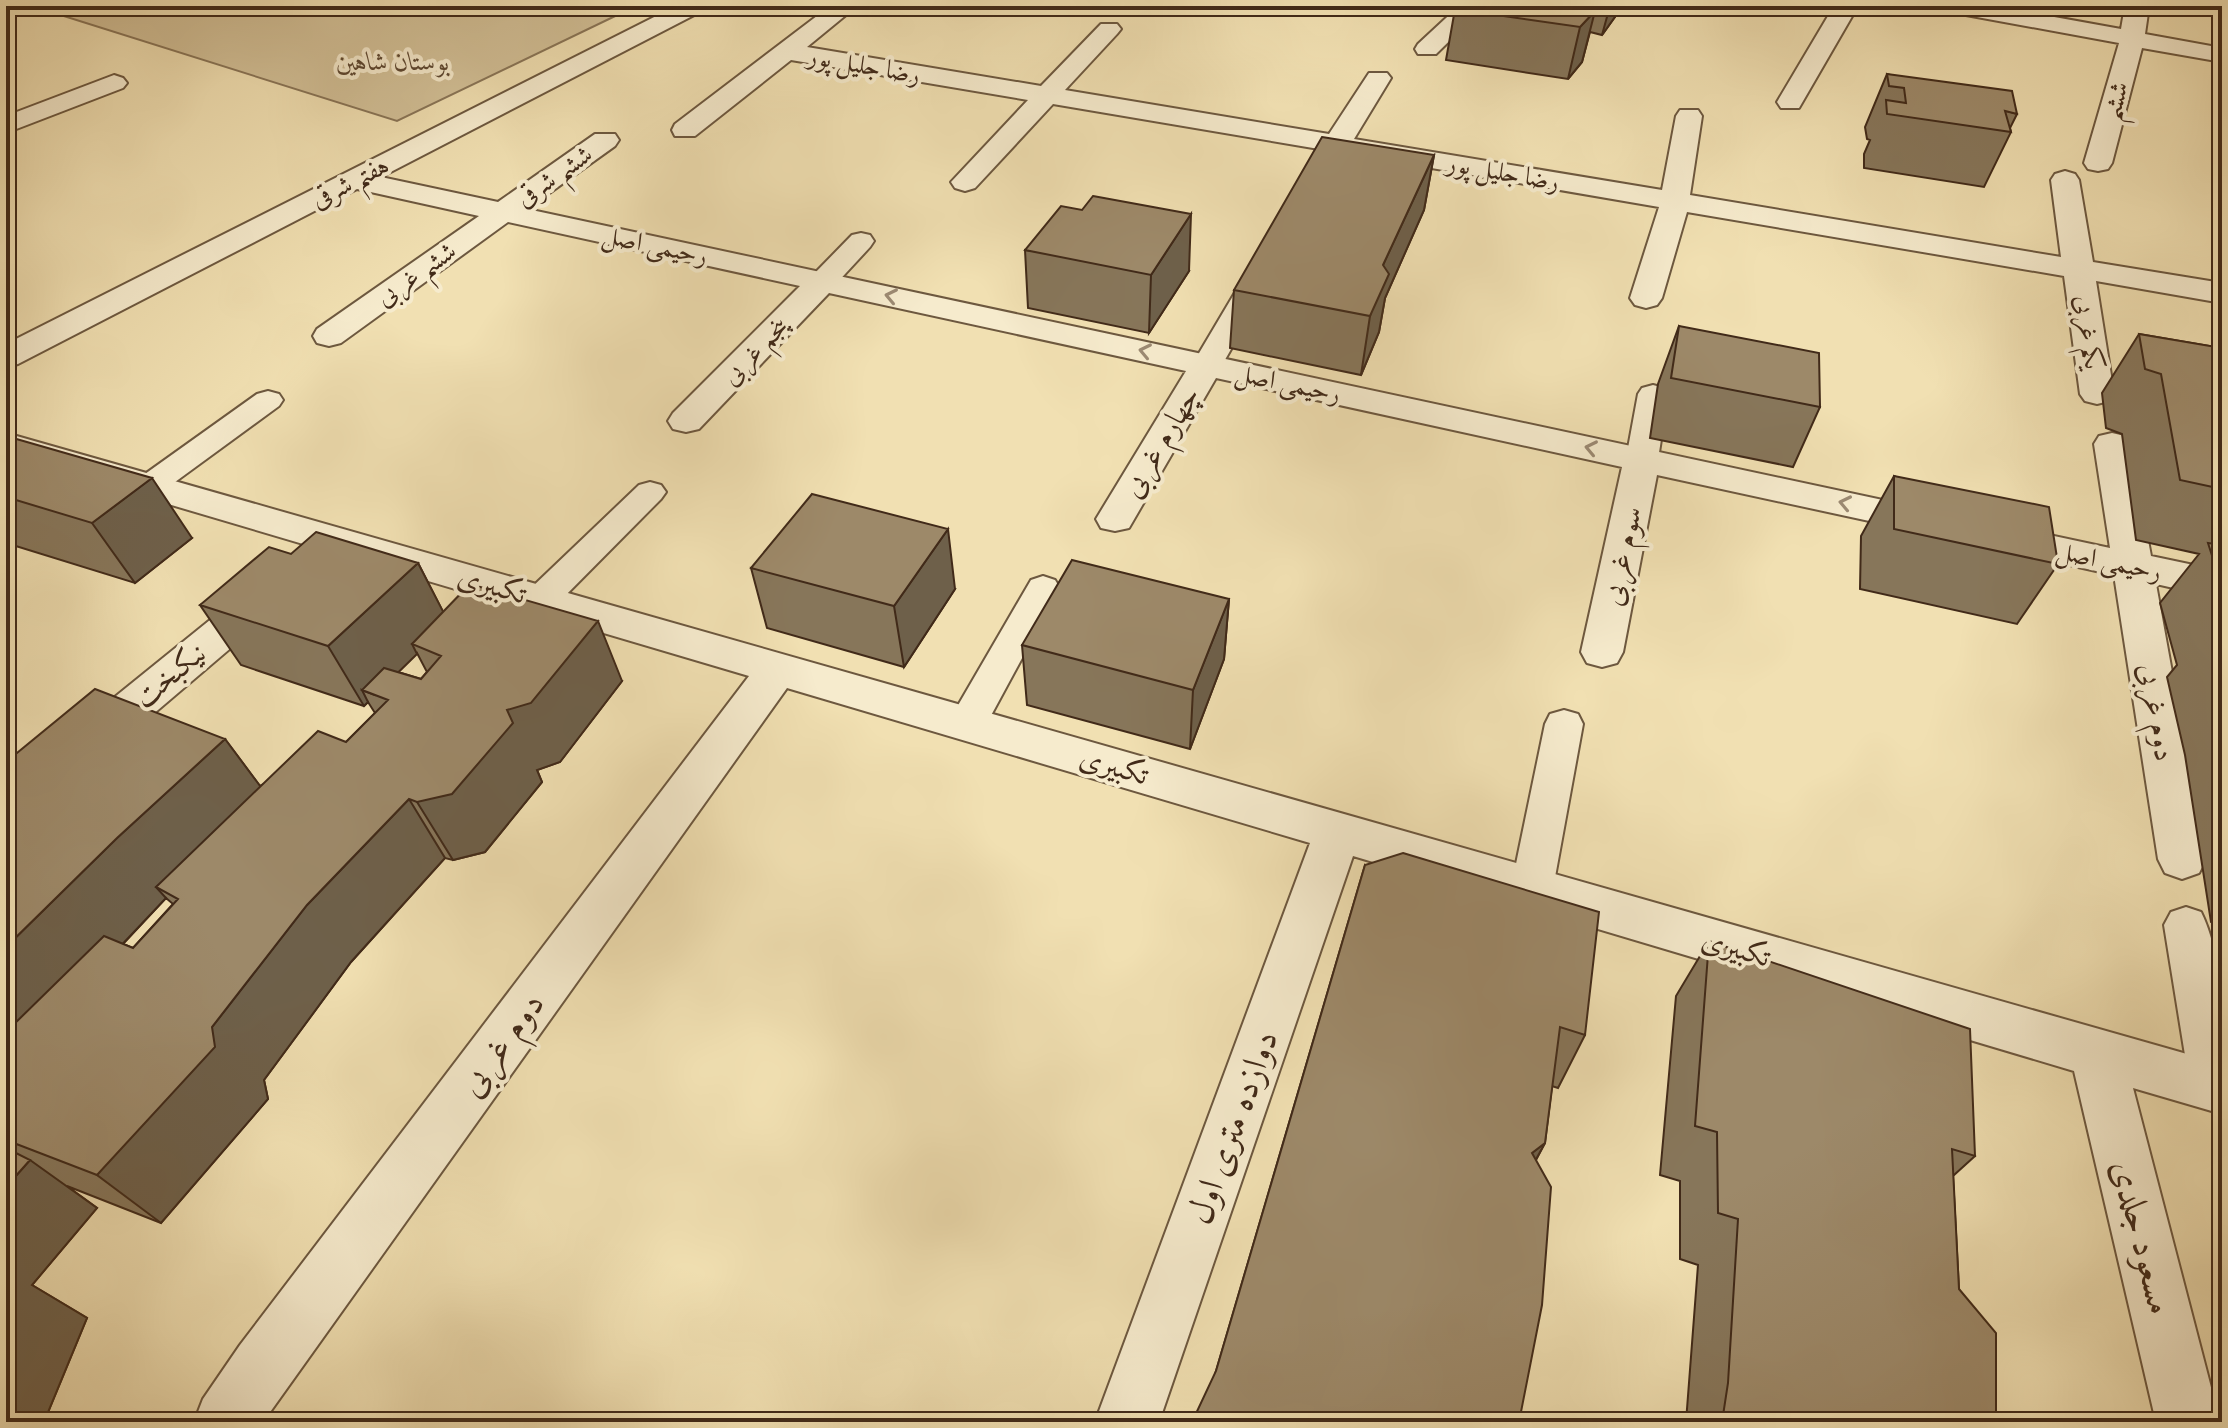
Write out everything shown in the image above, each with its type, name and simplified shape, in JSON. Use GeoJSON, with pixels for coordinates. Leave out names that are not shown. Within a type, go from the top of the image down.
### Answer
{"type":"FeatureCollection","features":[{"type":"Feature","properties":{"kind":"street","name":"هفتم شرقی"},"geometry":{"type":"LineString","coordinates":[[6,357],[694,6]]}},
{"type":"Feature","properties":{"kind":"street"},"geometry":{"type":"LineString","coordinates":[[685,130],[845,6]]}},
{"type":"Feature","properties":{"kind":"street"},"geometry":{"type":"LineString","coordinates":[[1427,49],[1473,6]]}},
{"type":"Feature","properties":{"kind":"street"},"geometry":{"type":"LineString","coordinates":[[1790,102],[1846,6]]}},
{"type":"Feature","properties":{"kind":"street"},"geometry":{"type":"LineString","coordinates":[[1955,6],[2222,55]]}},
{"type":"Feature","properties":{"kind":"street","name":"ششم"},"geometry":{"type":"LineString","coordinates":[[2098,163],[2132,39],[2137,6]]}},
{"type":"Feature","properties":{"kind":"street"},"geometry":{"type":"LineString","coordinates":[[965,182],[1109,29]]}},
{"type":"Feature","properties":{"kind":"street","name":"رضا جلیل پور"},"geometry":{"type":"LineString","coordinates":[[785,51],[2222,293]]}},
{"type":"Feature","properties":{"kind":"street"},"geometry":{"type":"LineString","coordinates":[[1304,196],[1378,78]]}},
{"type":"Feature","properties":{"kind":"street"},"geometry":{"type":"LineString","coordinates":[[6,125],[114,83]]}},
{"type":"Feature","properties":{"kind":"street"},"geometry":{"type":"LineString","coordinates":[[1646,298],[1675,201],[1689,116]]}},
{"type":"Feature","properties":{"kind":"street","name":"ششم شرقی"},"geometry":{"type":"LineString","coordinates":[[503,212],[605,140]]}},
{"type":"Feature","properties":{"kind":"street","name":"رحیمی اصل"},"geometry":{"type":"LineString","coordinates":[[355,180],[2222,585]]}},
{"type":"Feature","properties":{"kind":"street","name":"یکم غربی"},"geometry":{"type":"LineString","coordinates":[[2065,180],[2081,269],[2097,394]]}},
{"type":"Feature","properties":{"kind":"street","name":"ششم غربی"},"geometry":{"type":"LineString","coordinates":[[329,336],[503,212]]}},
{"type":"Feature","properties":{"kind":"street","name":"پنجم غربی"},"geometry":{"type":"LineString","coordinates":[[686,421],[823,281]]}},
{"type":"Feature","properties":{"kind":"street","name":"چهارم غربی"},"geometry":{"type":"LineString","coordinates":[[1115,519],[1207,365]]}},
{"type":"Feature","properties":{"kind":"street","name":"تکبیری"},"geometry":{"type":"LineString","coordinates":[[6,444],[2218,1088]]}},
{"type":"Feature","properties":{"kind":"street","name":"دوم غربی"},"geometry":{"type":"LineString","coordinates":[[2112,444],[2182,859]]}},
{"type":"Feature","properties":{"kind":"street","name":"سوم غربی"},"geometry":{"type":"LineString","coordinates":[[1602,652],[1642,459]]}},
{"type":"Feature","properties":{"kind":"street","name":"نیکبخت"},"geometry":{"type":"LineString","coordinates":[[6,812],[333,539]]}},
{"type":"Feature","properties":{"kind":"street","name":"دوم غربی"},"geometry":{"type":"LineString","coordinates":[[226,1422],[262,1367],[778,669]]}},
{"type":"Feature","properties":{"kind":"street","name":"دوازده متری اول"},"geometry":{"type":"LineString","coordinates":[[1127,1422],[1338,831]]}},
{"type":"Feature","properties":{"kind":"street","name":"مسعود جلدی"},"geometry":{"type":"LineString","coordinates":[[2097,1053],[2188,1422]]}},
{"type":"Feature","properties":{"kind":"lane"},"geometry":{"type":"LineString","coordinates":[[823,281],[861,241]]}},
{"type":"Feature","properties":{"kind":"lane"},"geometry":{"type":"LineString","coordinates":[[1207,365],[1269,259]]}},
{"type":"Feature","properties":{"kind":"lane"},"geometry":{"type":"LineString","coordinates":[[1642,459],[1653,394]]}},
{"type":"Feature","properties":{"kind":"lane"},"geometry":{"type":"LineString","coordinates":[[149,486],[268,400]]}},
{"type":"Feature","properties":{"kind":"lane"},"geometry":{"type":"LineString","coordinates":[[541,599],[650,492]]}},
{"type":"Feature","properties":{"kind":"lane"},"geometry":{"type":"LineString","coordinates":[[967,724],[1043,588]]}},
{"type":"Feature","properties":{"kind":"lane"},"geometry":{"type":"LineString","coordinates":[[1532,888],[1564,724]]}},
{"type":"Feature","properties":{"kind":"lane"},"geometry":{"type":"LineString","coordinates":[[2186,925],[2218,1088]]}},
{"type":"Feature","properties":{"kind":"green space","name":"بوستان شاهین"},"geometry":{"type":"Polygon","coordinates":[[[32,6],[636,6],[397,121],[32,6]]]}},
{"type":"Feature","properties":{"kind":"building"},"geometry":{"type":"Polygon","coordinates":[[[1458,6],[1575,6],[1595,11],[1580,27],[1455,9],[1458,6]]]}},
{"type":"Feature","properties":{"kind":"building"},"geometry":{"type":"Polygon","coordinates":[[[1887,74],[2012,91],[2017,114],[2005,111],[2011,132],[1887,114],[1886,100],[1906,103],[1904,88],[1889,86],[1887,74]]]}},
{"type":"Feature","properties":{"kind":"building"},"geometry":{"type":"Polygon","coordinates":[[[1322,137],[1434,155],[1383,265],[1389,274],[1370,316],[1234,290],[1322,137]]]}},
{"type":"Feature","properties":{"kind":"building"},"geometry":{"type":"Polygon","coordinates":[[[1093,196],[1191,214],[1151,275],[1025,250],[1061,206],[1082,210],[1093,196]]]}},
{"type":"Feature","properties":{"kind":"building"},"geometry":{"type":"Polygon","coordinates":[[[1679,326],[1819,353],[1820,407],[1671,378],[1679,326]]]}},
{"type":"Feature","properties":{"kind":"building"},"geometry":{"type":"Polygon","coordinates":[[[2139,334],[2222,348],[2222,489],[2180,480],[2161,374],[2145,369],[2139,334]]]}},
{"type":"Feature","properties":{"kind":"building"},"geometry":{"type":"Polygon","coordinates":[[[6,436],[152,478],[92,523],[6,497],[6,436]]]}},
{"type":"Feature","properties":{"kind":"building"},"geometry":{"type":"Polygon","coordinates":[[[1894,476],[2049,507],[2058,564],[1894,529],[1894,476]]]}},
{"type":"Feature","properties":{"kind":"building"},"geometry":{"type":"Polygon","coordinates":[[[812,494],[948,529],[894,606],[751,568],[812,494]]]}},
{"type":"Feature","properties":{"kind":"building"},"geometry":{"type":"Polygon","coordinates":[[[316,532],[418,563],[328,646],[200,605],[269,547],[291,554],[316,532]]]}},
{"type":"Feature","properties":{"kind":"building"},"geometry":{"type":"Polygon","coordinates":[[[2208,543],[2222,545],[2222,587],[2208,543]]]}},
{"type":"Feature","properties":{"kind":"building"},"geometry":{"type":"Polygon","coordinates":[[[1072,560],[1229,599],[1193,690],[1022,645],[1072,560]]]}},
{"type":"Feature","properties":{"kind":"building"},"geometry":{"type":"Polygon","coordinates":[[[470,584],[598,621],[531,703],[507,710],[513,723],[452,794],[417,802],[409,799],[307,905],[212,1027],[215,1047],[97,1175],[6,1140],[6,1032],[104,936],[133,948],[178,899],[156,887],[318,731],[346,742],[388,700],[362,690],[384,668],[421,679],[441,656],[412,644],[470,584]]]}},
{"type":"Feature","properties":{"kind":"building"},"geometry":{"type":"Polygon","coordinates":[[[95,689],[225,739],[117,838],[6,947],[6,762],[95,689]]]}},
{"type":"Feature","properties":{"kind":"building"},"geometry":{"type":"Polygon","coordinates":[[[1403,853],[1599,912],[1585,1035],[1560,1027],[1545,1143],[1532,1153],[1551,1187],[1542,1305],[1519,1422],[1192,1422],[1216,1371],[1365,865],[1403,853]]]}},
{"type":"Feature","properties":{"kind":"building"},"geometry":{"type":"Polygon","coordinates":[[[1709,941],[1970,1029],[1975,1156],[1952,1149],[1959,1289],[1996,1333],[1996,1422],[1722,1422],[1728,1383],[1738,1219],[1718,1213],[1717,1132],[1695,1126],[1709,941]]]}},
{"type":"Feature","properties":{"kind":"building"},"geometry":{"type":"Polygon","coordinates":[[[6,1148],[30,1160],[6,1187],[6,1148]]]}},
{"type":"Feature","properties":{"kind":"building"},"geometry":{"type":"Polygon","coordinates":[[[6,1272],[15,1275],[6,1295],[6,1272]]]}}]}
